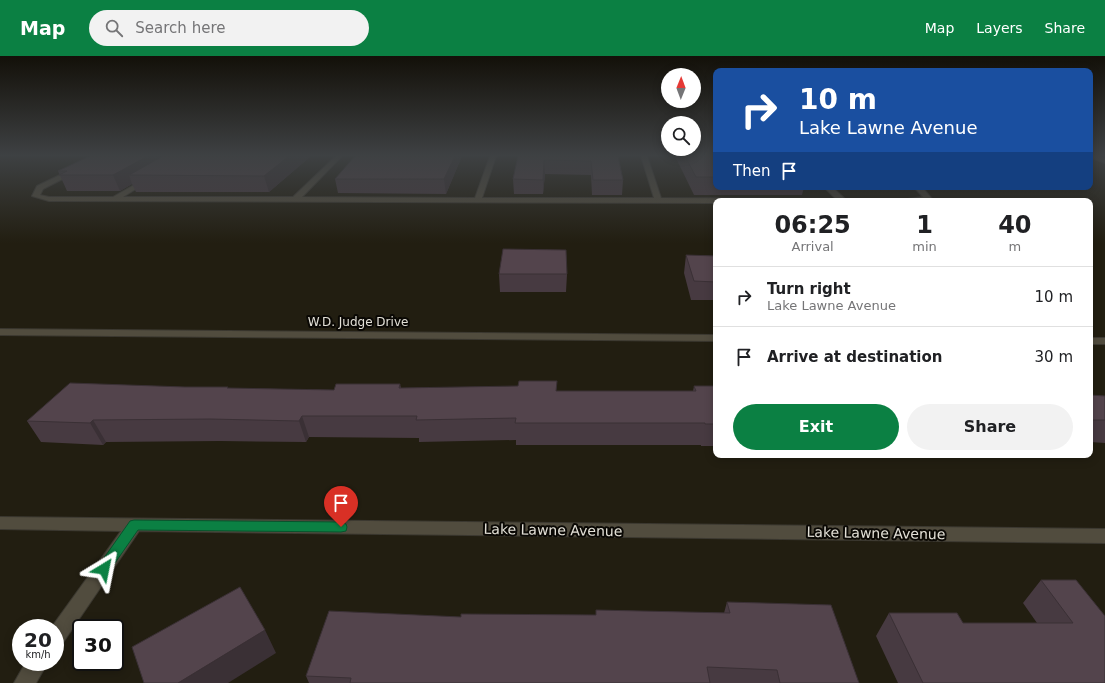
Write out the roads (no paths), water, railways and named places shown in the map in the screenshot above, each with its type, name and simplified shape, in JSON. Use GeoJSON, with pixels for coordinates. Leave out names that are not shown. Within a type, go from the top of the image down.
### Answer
{"type":"FeatureCollection","features":[{"type":"Feature","properties":{"kind":"street"},"geometry":{"type":"LineString","coordinates":[[45,185],[40,188],[36,196],[49,199],[713,200]]}},
{"type":"Feature","properties":{"kind":"street"},"geometry":{"type":"LineString","coordinates":[[114,199],[137,185]]}},
{"type":"Feature","properties":{"kind":"street"},"geometry":{"type":"LineString","coordinates":[[294,200],[309,185]]}},
{"type":"Feature","properties":{"kind":"street"},"geometry":{"type":"LineString","coordinates":[[478,200],[483,185]]}},
{"type":"Feature","properties":{"kind":"street"},"geometry":{"type":"LineString","coordinates":[[653,185],[658,200]]}},
{"type":"Feature","properties":{"kind":"street"},"geometry":{"type":"LineString","coordinates":[[831,190],[840,198]]}},
{"type":"Feature","properties":{"kind":"street"},"geometry":{"type":"LineString","coordinates":[[920,190],[927,198]]}},
{"type":"Feature","properties":{"kind":"street","name":"W.D. Judge Drive"},"geometry":{"type":"LineString","coordinates":[[0,332],[713,338]]}},
{"type":"Feature","properties":{"kind":"street"},"geometry":{"type":"LineString","coordinates":[[1093,341],[1105,341]]}},
{"type":"Feature","properties":{"kind":"street","name":"Lake Lawne Avenue"},"geometry":{"type":"LineString","coordinates":[[0,524],[1105,536]]}},
{"type":"Feature","properties":{"kind":"street"},"geometry":{"type":"LineString","coordinates":[[64,625],[134,525]]}},
{"type":"Feature","properties":{"kind":"street"},"geometry":{"type":"LineString","coordinates":[[24,683],[32,671]]}}]}
